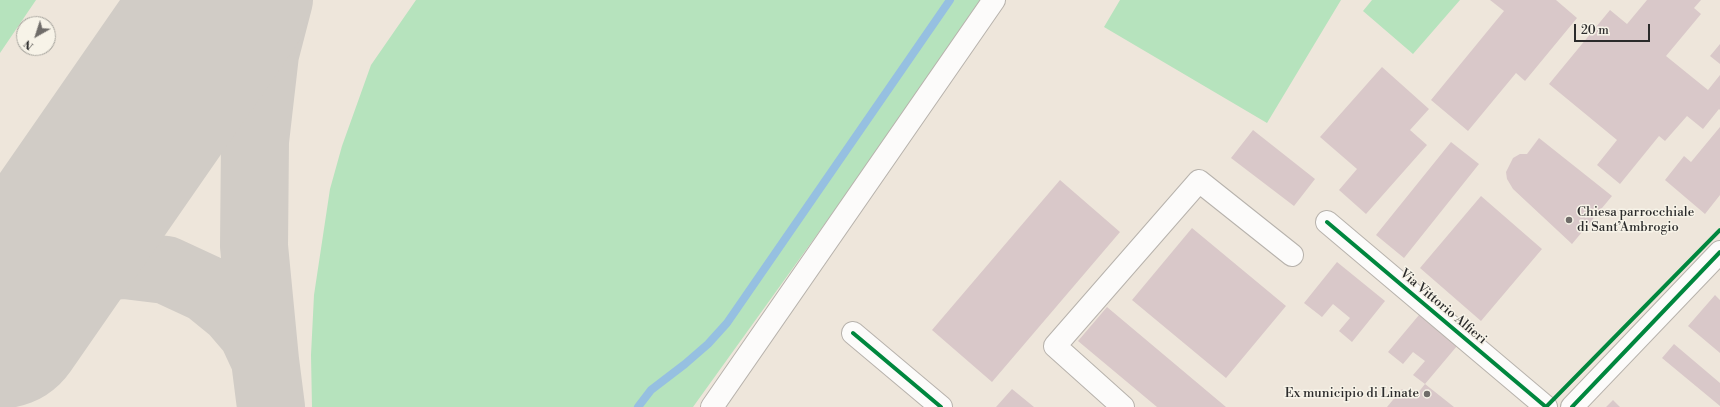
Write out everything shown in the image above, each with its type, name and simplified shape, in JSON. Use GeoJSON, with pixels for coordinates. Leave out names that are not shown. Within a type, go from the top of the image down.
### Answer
{"type":"FeatureCollection","features":[{"type":"Feature","properties":{"kind":"street"},"geometry":{"type":"LineString","coordinates":[[712,407],[994,0]]}},
{"type":"Feature","properties":{"kind":"street"},"geometry":{"type":"LineString","coordinates":[[1123,407],[1055,346],[1199,181],[1292,255]]}},
{"type":"Feature","properties":{"kind":"street","name":"Via Vittorio Alfieri"},"geometry":{"type":"LineString","coordinates":[[1327,222],[1546,407]]}},
{"type":"Feature","properties":{"kind":"street"},"geometry":{"type":"LineString","coordinates":[[1572,407],[1718,259]]}},
{"type":"Feature","properties":{"kind":"street"},"geometry":{"type":"LineString","coordinates":[[853,333],[941,407]]}},
{"type":"Feature","properties":{"kind":"green space"},"geometry":{"type":"Polygon","coordinates":[[[0,0],[36,0],[25,16],[16,16],[16,29],[0,53],[0,0]]]}},
{"type":"Feature","properties":{"kind":"green space"},"geometry":{"type":"Polygon","coordinates":[[[416,0],[980,0],[862,172],[693,407],[312,407],[311,355],[314,295],[330,189],[342,146],[371,65],[416,0]]]}},
{"type":"Feature","properties":{"kind":"green space"},"geometry":{"type":"Polygon","coordinates":[[[1120,0],[1341,0],[1267,123],[1104,27],[1120,0]]]}},
{"type":"Feature","properties":{"kind":"green space"},"geometry":{"type":"Polygon","coordinates":[[[1372,0],[1460,0],[1413,54],[1363,11],[1372,0]]]}},
{"type":"Feature","properties":{"kind":"building"},"geometry":{"type":"Polygon","coordinates":[[[1490,0],[1556,0],[1577,18],[1525,81],[1516,73],[1468,131],[1431,100],[1504,11],[1490,0]]]}},
{"type":"Feature","properties":{"kind":"building"},"geometry":{"type":"Polygon","coordinates":[[[1647,0],[1701,0],[1694,8],[1701,14],[1666,56],[1708,90],[1720,75],[1720,110],[1719,109],[1703,129],[1687,116],[1665,141],[1659,136],[1620,184],[1597,165],[1617,140],[1549,84],[1610,10],[1627,24],[1647,0]]]}},
{"type":"Feature","properties":{"kind":"building"},"geometry":{"type":"Polygon","coordinates":[[[1720,44],[1720,64],[1710,56],[1720,44]]]}},
{"type":"Feature","properties":{"kind":"building"},"geometry":{"type":"Polygon","coordinates":[[[1382,67],[1429,109],[1410,130],[1427,145],[1366,214],[1339,190],[1357,169],[1320,137],[1382,67]]]}},
{"type":"Feature","properties":{"kind":"building"},"geometry":{"type":"Polygon","coordinates":[[[1720,127],[1720,195],[1705,214],[1665,180],[1684,156],[1691,162],[1720,127]]]}},
{"type":"Feature","properties":{"kind":"building"},"geometry":{"type":"Polygon","coordinates":[[[1253,130],[1315,179],[1294,206],[1231,158],[1253,130]]]}},
{"type":"Feature","properties":{"kind":"building","name":"Chiesa parrocchiale di Sant’Ambrogio"},"geometry":{"type":"Polygon","coordinates":[[[1539,138],[1612,196],[1572,244],[1513,189],[1507,179],[1506,172],[1513,158],[1520,154],[1527,154],[1539,138]]]}},
{"type":"Feature","properties":{"kind":"building"},"geometry":{"type":"Polygon","coordinates":[[[1451,142],[1479,164],[1404,258],[1376,235],[1451,142]]]}},
{"type":"Feature","properties":{"kind":"building"},"geometry":{"type":"Polygon","coordinates":[[[1060,180],[1120,232],[992,382],[932,330],[1060,180]]]}},
{"type":"Feature","properties":{"kind":"building"},"geometry":{"type":"Polygon","coordinates":[[[1481,196],[1542,249],[1481,321],[1420,268],[1481,196]]]}},
{"type":"Feature","properties":{"kind":"building"},"geometry":{"type":"Polygon","coordinates":[[[1192,228],[1286,306],[1226,378],[1132,300],[1192,228]]]}},
{"type":"Feature","properties":{"kind":"building"},"geometry":{"type":"Polygon","coordinates":[[[1337,262],[1385,301],[1352,342],[1339,331],[1350,318],[1333,304],[1322,317],[1304,303],[1337,262]]]}},
{"type":"Feature","properties":{"kind":"building"},"geometry":{"type":"Polygon","coordinates":[[[1715,295],[1720,300],[1720,353],[1688,326],[1715,295]]]}},
{"type":"Feature","properties":{"kind":"building"},"geometry":{"type":"Polygon","coordinates":[[[1107,307],[1226,407],[1157,407],[1078,341],[1107,307]]]}},
{"type":"Feature","properties":{"kind":"building"},"geometry":{"type":"Polygon","coordinates":[[[1419,315],[1457,346],[1425,384],[1413,375],[1425,361],[1413,352],[1403,364],[1388,352],[1419,315]]]}},
{"type":"Feature","properties":{"kind":"building"},"geometry":{"type":"Polygon","coordinates":[[[1674,344],[1720,383],[1720,406],[1662,358],[1674,344]]]}},
{"type":"Feature","properties":{"kind":"building","name":"Ex municipio di Linate"},"geometry":{"type":"Polygon","coordinates":[[[1425,384],[1454,407],[1387,407],[1402,389],[1413,399],[1425,384]]]}},
{"type":"Feature","properties":{"kind":"building"},"geometry":{"type":"Polygon","coordinates":[[[1012,389],[1034,407],[996,407],[1012,389]]]}},
{"type":"Feature","properties":{"kind":"building"},"geometry":{"type":"Polygon","coordinates":[[[1613,400],[1620,407],[1606,407],[1613,400]]]}},
{"type":"Feature","properties":{"kind":"waterway"},"geometry":{"type":"LineString","coordinates":[[638,407],[651,390],[708,344],[727,323],[950,0]]}},
{"type":"Feature","properties":{"kind":"taxiway"},"geometry":{"type":"LineString","coordinates":[[271,407],[254,246],[255,141],[265,54],[279,0]]}},
{"type":"Feature","properties":{"kind":"taxiway"},"geometry":{"type":"LineString","coordinates":[[0,328],[11,313],[46,283],[90,267],[125,265],[166,270],[207,289],[234,311],[252,332],[265,360]]}},
{"type":"Feature","properties":{"kind":"runway"},"geometry":{"type":"LineString","coordinates":[[0,323],[224,0]]}},
{"type":"Feature","properties":{"kind":"cycle path"},"geometry":{"type":"LineString","coordinates":[[1327,222],[1546,407]]}},
{"type":"Feature","properties":{"kind":"cycle path"},"geometry":{"type":"LineString","coordinates":[[1546,407],[1720,230]]}},
{"type":"Feature","properties":{"kind":"cycle path"},"geometry":{"type":"LineString","coordinates":[[1572,407],[1720,252]]}},
{"type":"Feature","properties":{"kind":"cycle path"},"geometry":{"type":"LineString","coordinates":[[853,333],[941,407]]}},
{"type":"Feature","properties":{"kind":"place","name":"Chiesa parrocchiale di Sant’Ambrogio"},"geometry":{"type":"Point","coordinates":[1569,220]}},
{"type":"Feature","properties":{"kind":"place","name":"Ex municipio di Linate"},"geometry":{"type":"Point","coordinates":[1427,394]}}]}
